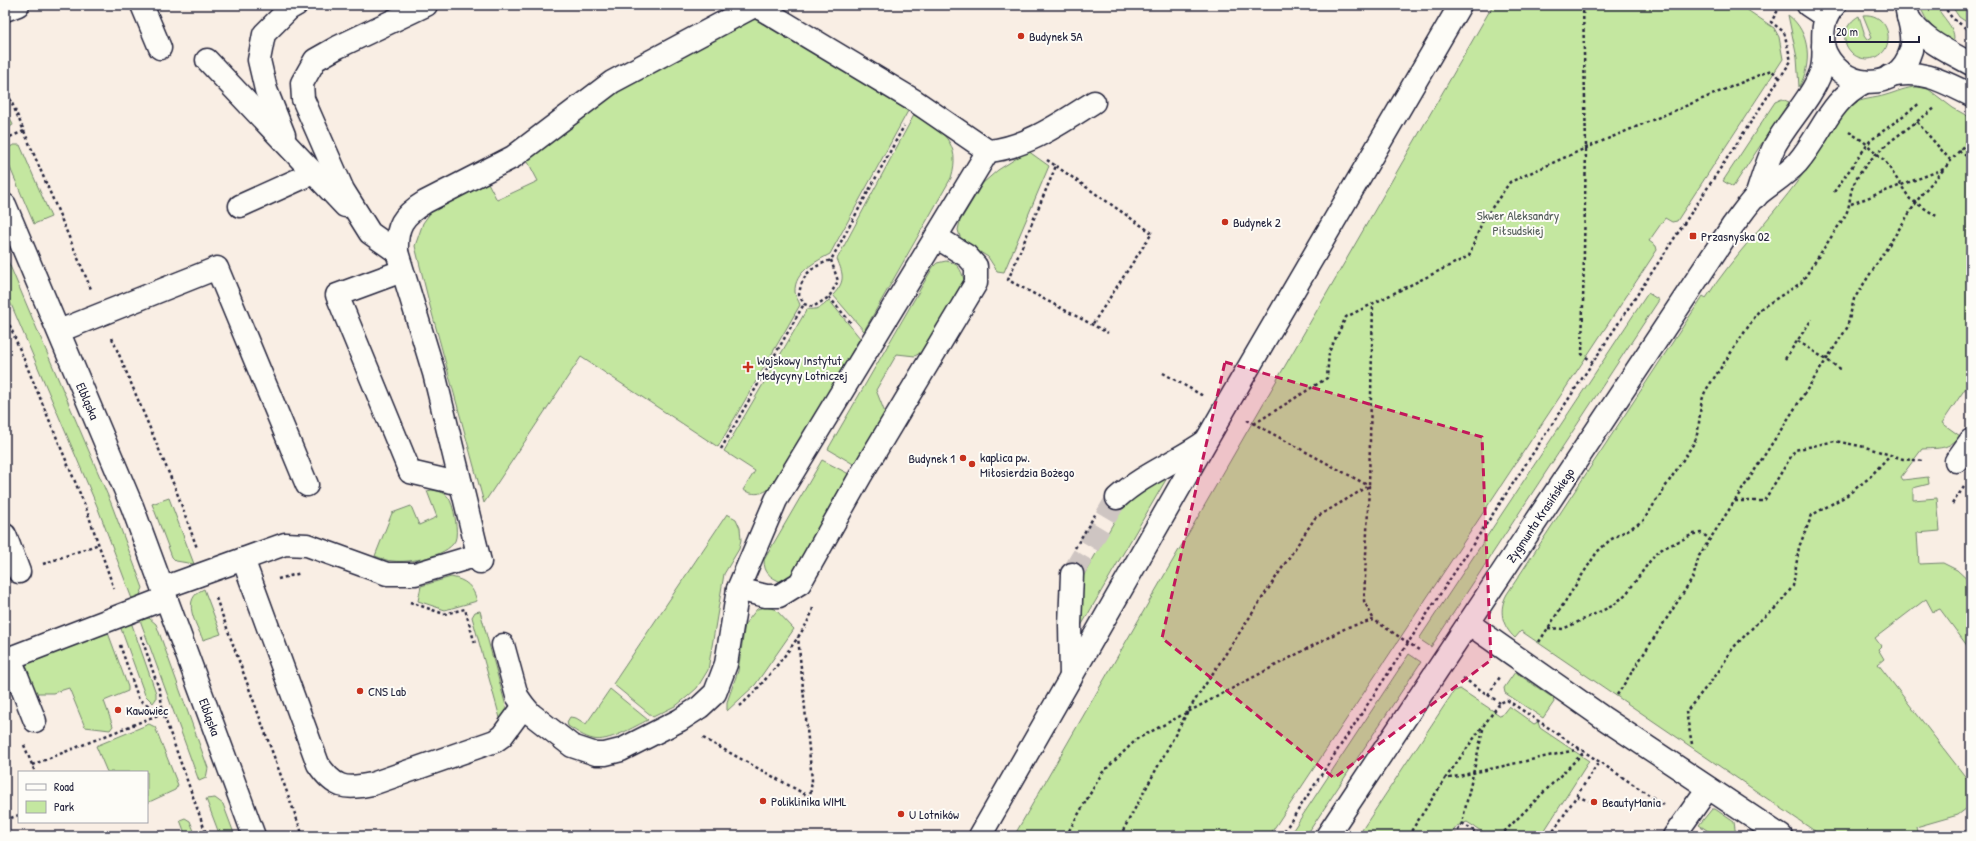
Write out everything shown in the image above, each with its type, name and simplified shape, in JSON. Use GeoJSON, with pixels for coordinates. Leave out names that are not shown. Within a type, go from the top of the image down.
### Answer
{"type":"FeatureCollection","features":[{"type":"Feature","properties":{"kind":"street"},"geometry":{"type":"LineString","coordinates":[[5,10],[18,5]]}},
{"type":"Feature","properties":{"kind":"street"},"geometry":{"type":"LineString","coordinates":[[142,5],[160,48]]}},
{"type":"Feature","properties":{"kind":"street"},"geometry":{"type":"LineString","coordinates":[[288,146],[266,90],[259,60],[264,34],[289,9],[296,5]]}},
{"type":"Feature","properties":{"kind":"street"},"geometry":{"type":"LineString","coordinates":[[370,233],[340,183],[303,99],[302,83],[314,60],[426,5]]}},
{"type":"Feature","properties":{"kind":"street"},"geometry":{"type":"LineString","coordinates":[[35,721],[10,658],[122,614],[206,572],[246,567],[285,544],[307,546],[387,574],[415,574],[479,558],[434,373],[400,261],[396,237],[401,222],[411,210],[513,157],[612,82],[756,5],[915,101],[988,151],[999,150],[1022,143],[1094,102]]}},
{"type":"Feature","properties":{"kind":"street"},"geometry":{"type":"LineString","coordinates":[[980,836],[1460,5]]}},
{"type":"Feature","properties":{"kind":"street"},"geometry":{"type":"LineString","coordinates":[[1808,5],[1830,11]]}},
{"type":"Feature","properties":{"kind":"street"},"geometry":{"type":"LineString","coordinates":[[1905,10],[1924,36],[1962,60]]}},
{"type":"Feature","properties":{"kind":"street","name":"Zygmunta Krasińskiego"},"geometry":{"type":"LineString","coordinates":[[1327,836],[1715,251],[1756,197],[1787,173],[1798,162],[1837,103],[1845,94],[1865,82],[1878,81],[1899,70],[1910,51],[1912,30],[1905,10]]}},
{"type":"Feature","properties":{"kind":"street","name":"Zygmunta Krasińskiego"},"geometry":{"type":"LineString","coordinates":[[1756,197],[1776,145],[1818,79],[1822,63],[1822,36],[1830,11]]}},
{"type":"Feature","properties":{"kind":"street"},"geometry":{"type":"LineString","coordinates":[[1823,46],[1826,56],[1838,71],[1855,80],[1865,82]]}},
{"type":"Feature","properties":{"kind":"street"},"geometry":{"type":"LineString","coordinates":[[207,60],[370,233],[400,261]]}},
{"type":"Feature","properties":{"kind":"street"},"geometry":{"type":"LineString","coordinates":[[1890,76],[1903,73],[1915,73],[1942,80],[1971,95]]}},
{"type":"Feature","properties":{"kind":"street"},"geometry":{"type":"LineString","coordinates":[[503,645],[517,696],[524,706],[531,714],[572,746],[596,754],[606,754],[621,750],[680,720],[700,707],[714,693],[726,664],[738,589],[776,500],[988,151]]}},
{"type":"Feature","properties":{"kind":"street"},"geometry":{"type":"LineString","coordinates":[[240,206],[313,173]]}},
{"type":"Feature","properties":{"kind":"street","name":"Elbląska"},"geometry":{"type":"LineString","coordinates":[[5,205],[132,506],[254,836]]}},
{"type":"Feature","properties":{"kind":"street"},"geometry":{"type":"LineString","coordinates":[[738,589],[766,596],[779,596],[800,583],[861,475],[976,283],[976,266],[967,256],[936,237]]}},
{"type":"Feature","properties":{"kind":"street"},"geometry":{"type":"LineString","coordinates":[[400,261],[338,295],[410,472],[461,484]]}},
{"type":"Feature","properties":{"kind":"street"},"geometry":{"type":"LineString","coordinates":[[59,331],[217,268],[307,485]]}},
{"type":"Feature","properties":{"kind":"street"},"geometry":{"type":"LineString","coordinates":[[1108,502],[1208,440]]}},
{"type":"Feature","properties":{"kind":"street"},"geometry":{"type":"LineString","coordinates":[[1956,460],[1971,440]]}},
{"type":"Feature","properties":{"kind":"street"},"geometry":{"type":"LineString","coordinates":[[5,535],[18,572]]}},
{"type":"Feature","properties":{"kind":"street"},"geometry":{"type":"LineString","coordinates":[[246,567],[318,764],[330,780],[340,786],[355,788],[372,784],[495,741],[502,736],[524,706]]}},
{"type":"Feature","properties":{"kind":"street"},"geometry":{"type":"LineString","coordinates":[[1071,678],[1070,625],[1072,574]]}},
{"type":"Feature","properties":{"kind":"street"},"geometry":{"type":"LineString","coordinates":[[1468,623],[1708,788],[1758,830],[1781,836]]}},
{"type":"Feature","properties":{"kind":"street"},"geometry":{"type":"LineString","coordinates":[[1679,828],[1708,788]]}},
{"type":"Feature","properties":{"kind":"path"},"geometry":{"type":"LineString","coordinates":[[1582,5],[1586,148],[1582,354],[1593,362]]}},
{"type":"Feature","properties":{"kind":"path"},"geometry":{"type":"LineString","coordinates":[[1282,836],[1791,61],[1784,32],[1771,22],[1782,5]]}},
{"type":"Feature","properties":{"kind":"path"},"geometry":{"type":"LineString","coordinates":[[1943,5],[1952,18],[1971,32]]}},
{"type":"Feature","properties":{"kind":"path"},"geometry":{"type":"LineString","coordinates":[[1962,60],[1967,29]]}},
{"type":"Feature","properties":{"kind":"path"},"geometry":{"type":"LineString","coordinates":[[1370,486],[1254,424],[1327,378],[1329,352],[1346,316],[1469,256],[1482,222],[1510,182],[1586,148],[1771,70],[1780,78]]}},
{"type":"Feature","properties":{"kind":"path"},"geometry":{"type":"LineString","coordinates":[[1834,192],[1867,144],[1938,89],[1942,80]]}},
{"type":"Feature","properties":{"kind":"path"},"geometry":{"type":"LineString","coordinates":[[5,87],[176,490],[303,836]]}},
{"type":"Feature","properties":{"kind":"path"},"geometry":{"type":"LineString","coordinates":[[1536,647],[1597,552],[1610,540],[1638,525],[1648,514],[1691,449],[1697,437],[1700,403],[1706,390],[1760,309],[1793,289],[1806,277],[1845,216],[1850,205],[1853,187],[1876,152],[1940,103]]}},
{"type":"Feature","properties":{"kind":"path"},"geometry":{"type":"LineString","coordinates":[[1917,122],[1951,161]]}},
{"type":"Feature","properties":{"kind":"path"},"geometry":{"type":"LineString","coordinates":[[1846,130],[1867,144],[1885,161],[1910,199],[1938,217]]}},
{"type":"Feature","properties":{"kind":"path"},"geometry":{"type":"LineString","coordinates":[[5,140],[24,131]]}},
{"type":"Feature","properties":{"kind":"path"},"geometry":{"type":"LineString","coordinates":[[1613,700],[1693,578],[1699,556],[1846,328],[1854,299],[1916,203],[1971,138]]}},
{"type":"Feature","properties":{"kind":"path"},"geometry":{"type":"LineString","coordinates":[[1959,151],[1971,159]]}},
{"type":"Feature","properties":{"kind":"path"},"geometry":{"type":"LineString","coordinates":[[1056,166],[1152,233],[1092,325]]}},
{"type":"Feature","properties":{"kind":"path"},"geometry":{"type":"LineString","coordinates":[[1850,205],[1944,169]]}},
{"type":"Feature","properties":{"kind":"path"},"geometry":{"type":"LineString","coordinates":[[829,297],[870,344]]}},
{"type":"Feature","properties":{"kind":"path"},"geometry":{"type":"LineString","coordinates":[[721,449],[804,304]]}},
{"type":"Feature","properties":{"kind":"path"},"geometry":{"type":"LineString","coordinates":[[1373,304],[1370,486],[1364,601],[1374,620],[1408,643]]}},
{"type":"Feature","properties":{"kind":"path"},"geometry":{"type":"LineString","coordinates":[[5,314],[86,508],[99,544],[122,614],[114,629],[139,700],[163,713]]}},
{"type":"Feature","properties":{"kind":"path"},"geometry":{"type":"LineString","coordinates":[[1785,359],[1812,320]]}},
{"type":"Feature","properties":{"kind":"path"},"geometry":{"type":"LineString","coordinates":[[1798,341],[1842,370]]}},
{"type":"Feature","properties":{"kind":"path"},"geometry":{"type":"LineString","coordinates":[[1164,373],[1209,400]]}},
{"type":"Feature","properties":{"kind":"path"},"geometry":{"type":"LineString","coordinates":[[1734,501],[1764,501],[1795,450],[1834,441],[1865,447],[1890,455],[1923,461]]}},
{"type":"Feature","properties":{"kind":"path"},"geometry":{"type":"LineString","coordinates":[[1693,748],[1686,712],[1717,674],[1734,648],[1758,622],[1778,606],[1792,586],[1799,548],[1812,515],[1851,492],[1868,478],[1890,455]]}},
{"type":"Feature","properties":{"kind":"path"},"geometry":{"type":"LineString","coordinates":[[1952,504],[1967,482]]}},
{"type":"Feature","properties":{"kind":"path"},"geometry":{"type":"LineString","coordinates":[[1120,836],[1188,711],[1315,518],[1370,486]]}},
{"type":"Feature","properties":{"kind":"path"},"geometry":{"type":"LineString","coordinates":[[1073,552],[1108,502]]}},
{"type":"Feature","properties":{"kind":"path"},"geometry":{"type":"LineString","coordinates":[[1548,628],[1563,629],[1614,605],[1627,593],[1655,554],[1662,549],[1694,534],[1701,533],[1710,539]]}},
{"type":"Feature","properties":{"kind":"path"},"geometry":{"type":"LineString","coordinates":[[18,572],[99,544]]}},
{"type":"Feature","properties":{"kind":"path"},"geometry":{"type":"LineString","coordinates":[[246,567],[274,580],[308,571]]}},
{"type":"Feature","properties":{"kind":"path"},"geometry":{"type":"LineString","coordinates":[[408,601],[444,614],[465,609],[476,646]]}},
{"type":"Feature","properties":{"kind":"path"},"geometry":{"type":"LineString","coordinates":[[736,709],[770,673],[798,636],[814,608],[811,602]]}},
{"type":"Feature","properties":{"kind":"path"},"geometry":{"type":"LineString","coordinates":[[122,614],[135,620],[160,692],[163,713],[207,836]]}},
{"type":"Feature","properties":{"kind":"path"},"geometry":{"type":"LineString","coordinates":[[1066,836],[1102,773],[1137,739],[1348,627],[1374,620]]}},
{"type":"Feature","properties":{"kind":"path"},"geometry":{"type":"LineString","coordinates":[[697,734],[810,797],[812,780],[798,636]]}},
{"type":"Feature","properties":{"kind":"path"},"geometry":{"type":"LineString","coordinates":[[1488,695],[1503,672]]}},
{"type":"Feature","properties":{"kind":"path"},"geometry":{"type":"LineString","coordinates":[[1459,676],[1500,703]]}},
{"type":"Feature","properties":{"kind":"path"},"geometry":{"type":"LineString","coordinates":[[1408,836],[1445,779],[1500,703],[1507,700],[1599,762],[1679,828]]}},
{"type":"Feature","properties":{"kind":"path"},"geometry":{"type":"LineString","coordinates":[[32,765],[163,713]]}},
{"type":"Feature","properties":{"kind":"path"},"geometry":{"type":"LineString","coordinates":[[1455,836],[1462,823],[1484,725]]}},
{"type":"Feature","properties":{"kind":"path"},"geometry":{"type":"LineString","coordinates":[[1445,779],[1581,749]]}},
{"type":"Feature","properties":{"kind":"path"},"geometry":{"type":"LineString","coordinates":[[1500,836],[1584,752]]}},
{"type":"Feature","properties":{"kind":"path"},"geometry":{"type":"LineString","coordinates":[[1550,836],[1599,762]]}},
{"type":"Feature","properties":{"kind":"path"},"geometry":{"type":"LineString","coordinates":[[1577,796],[1588,801]]}},
{"type":"Feature","properties":{"kind":"path"},"geometry":{"type":"LineString","coordinates":[[5,820],[18,815]]}},
{"type":"Feature","properties":{"kind":"path"},"geometry":{"type":"LineString","coordinates":[[1462,823],[1482,836]]}},
{"type":"Feature","properties":{"kind":"highlighted area"},"geometry":{"type":"Polygon","coordinates":[[[1225,362],[1482,437],[1491,660],[1334,778],[1162,638],[1225,362]]]}},
{"type":"Feature","properties":{"kind":"green space","name":"Skwer Aleksandry Piłsudskiej"},"geometry":{"type":"Polygon","coordinates":[[[1493,5],[1740,5],[1774,28],[1779,37],[1783,59],[1677,221],[1672,222],[1665,218],[1649,241],[1656,246],[1657,250],[1269,836],[1014,836],[1493,5]]]}},
{"type":"Feature","properties":{"kind":"green space"},"geometry":{"type":"Polygon","coordinates":[[[1920,5],[1936,5],[1953,32],[1953,42],[1942,35],[1929,23],[1920,5]]]}},
{"type":"Feature","properties":{"kind":"green space"},"geometry":{"type":"Polygon","coordinates":[[[1951,5],[1971,5],[1971,25],[1959,17],[1951,5]]]}},
{"type":"Feature","properties":{"kind":"green space"},"geometry":{"type":"Polygon","coordinates":[[[1788,15],[1796,22],[1801,30],[1807,49],[1806,69],[1799,87],[1797,58],[1788,15]]]}},
{"type":"Feature","properties":{"kind":"green space"},"geometry":{"type":"Polygon","coordinates":[[[1863,15],[1873,16],[1881,20],[1886,27],[1888,35],[1888,43],[1884,51],[1878,56],[1868,59],[1854,55],[1847,47],[1845,42],[1848,27],[1854,19],[1859,16],[1864,36],[1867,40],[1872,37],[1863,15]]]}},
{"type":"Feature","properties":{"kind":"green space"},"geometry":{"type":"Polygon","coordinates":[[[750,19],[756,20],[908,111],[830,254],[806,268],[798,279],[795,292],[800,305],[718,447],[581,357],[484,503],[415,246],[423,223],[431,212],[438,206],[487,181],[497,200],[538,181],[527,160],[528,155],[591,104],[750,19]]]}},
{"type":"Feature","properties":{"kind":"green space"},"geometry":{"type":"Polygon","coordinates":[[[1918,87],[1928,89],[1953,108],[1971,118],[1971,380],[1942,423],[1960,436],[1956,441],[1947,446],[1922,449],[1901,477],[1903,480],[1928,477],[1929,484],[1913,488],[1913,500],[1937,498],[1940,531],[1917,533],[1919,564],[1943,563],[1957,570],[1971,583],[1971,651],[1940,609],[1933,612],[1926,599],[1875,638],[1881,646],[1878,649],[1884,659],[1878,664],[1971,784],[1971,805],[1958,815],[1916,827],[1918,836],[1822,836],[1521,631],[1515,638],[1504,623],[1502,612],[1504,600],[1507,594],[1703,296],[1706,298],[1728,267],[1788,193],[1806,169],[1837,120],[1851,105],[1855,103],[1918,87]]]}},
{"type":"Feature","properties":{"kind":"green space"},"geometry":{"type":"Polygon","coordinates":[[[1782,99],[1789,102],[1733,187],[1723,181],[1775,102],[1782,99]]]}},
{"type":"Feature","properties":{"kind":"green space"},"geometry":{"type":"Polygon","coordinates":[[[5,106],[13,125],[5,130],[5,106]]]}},
{"type":"Feature","properties":{"kind":"green space"},"geometry":{"type":"Polygon","coordinates":[[[914,115],[933,126],[947,139],[952,147],[954,166],[951,178],[864,331],[833,295],[840,286],[842,278],[837,259],[914,115]]]}},
{"type":"Feature","properties":{"kind":"green space"},"geometry":{"type":"Polygon","coordinates":[[[14,145],[20,145],[51,217],[34,224],[5,156],[5,149],[14,145]]]}},
{"type":"Feature","properties":{"kind":"green space"},"geometry":{"type":"Polygon","coordinates":[[[1028,151],[1049,166],[1004,272],[997,271],[988,257],[961,240],[958,230],[960,221],[983,183],[998,170],[1028,151]]]}},
{"type":"Feature","properties":{"kind":"green space"},"geometry":{"type":"Polygon","coordinates":[[[5,254],[111,503],[143,588],[139,597],[132,599],[97,506],[5,290],[5,254]]]}},
{"type":"Feature","properties":{"kind":"green space"},"geometry":{"type":"Polygon","coordinates":[[[946,261],[953,263],[958,267],[964,280],[926,349],[915,356],[897,354],[876,390],[885,413],[855,465],[828,449],[933,267],[937,263],[946,261]]]}},
{"type":"Feature","properties":{"kind":"green space"},"geometry":{"type":"Polygon","coordinates":[[[1648,293],[1659,300],[1431,647],[1419,639],[1648,293]]]}},
{"type":"Feature","properties":{"kind":"green space"},"geometry":{"type":"Polygon","coordinates":[[[829,300],[860,338],[778,480],[766,491],[758,494],[753,494],[743,490],[755,471],[724,451],[807,309],[819,308],[829,300]]]}},
{"type":"Feature","properties":{"kind":"green space"},"geometry":{"type":"Polygon","coordinates":[[[822,460],[849,474],[790,577],[781,582],[768,574],[765,568],[764,560],[822,460]]]}},
{"type":"Feature","properties":{"kind":"green space"},"geometry":{"type":"Polygon","coordinates":[[[1171,471],[1077,633],[1081,580],[1123,506],[1171,471]]]}},
{"type":"Feature","properties":{"kind":"green space"},"geometry":{"type":"Polygon","coordinates":[[[432,490],[445,494],[452,506],[455,519],[456,537],[455,541],[450,547],[436,555],[417,560],[391,561],[375,556],[392,513],[411,506],[419,525],[437,517],[427,491],[432,490]]]}},
{"type":"Feature","properties":{"kind":"green space"},"geometry":{"type":"Polygon","coordinates":[[[169,498],[194,564],[176,561],[172,557],[152,504],[169,498]]]}},
{"type":"Feature","properties":{"kind":"green space"},"geometry":{"type":"Polygon","coordinates":[[[727,514],[736,519],[740,528],[741,540],[739,549],[724,574],[708,670],[697,688],[687,697],[677,705],[653,717],[613,684],[727,514]]]}},
{"type":"Feature","properties":{"kind":"green space"},"geometry":{"type":"Polygon","coordinates":[[[451,577],[468,584],[477,601],[445,610],[418,601],[421,586],[451,577]]]}},
{"type":"Feature","properties":{"kind":"green space"},"geometry":{"type":"Polygon","coordinates":[[[204,589],[221,634],[203,640],[194,619],[191,605],[197,593],[204,589]]]}},
{"type":"Feature","properties":{"kind":"green space"},"geometry":{"type":"Polygon","coordinates":[[[765,607],[775,609],[794,629],[755,685],[727,711],[727,702],[738,671],[745,624],[757,609],[765,607]]]}},
{"type":"Feature","properties":{"kind":"green space"},"geometry":{"type":"Polygon","coordinates":[[[480,611],[507,710],[504,720],[500,718],[472,617],[475,612],[480,611]]]}},
{"type":"Feature","properties":{"kind":"green space"},"geometry":{"type":"Polygon","coordinates":[[[149,618],[156,624],[208,768],[206,778],[199,781],[140,620],[149,618]]]}},
{"type":"Feature","properties":{"kind":"green space"},"geometry":{"type":"Polygon","coordinates":[[[131,622],[156,693],[156,699],[153,703],[145,695],[120,626],[131,622]]]}},
{"type":"Feature","properties":{"kind":"green space"},"geometry":{"type":"Polygon","coordinates":[[[107,630],[128,687],[128,691],[104,701],[113,726],[110,730],[85,727],[69,688],[53,693],[35,693],[24,675],[29,658],[107,630]]]}},
{"type":"Feature","properties":{"kind":"green space"},"geometry":{"type":"Polygon","coordinates":[[[1409,654],[1421,662],[1306,836],[1289,836],[1409,654]]]}},
{"type":"Feature","properties":{"kind":"green space"},"geometry":{"type":"Polygon","coordinates":[[[1515,672],[1553,698],[1554,702],[1543,718],[1505,693],[1504,688],[1515,672]]]}},
{"type":"Feature","properties":{"kind":"green space"},"geometry":{"type":"Polygon","coordinates":[[[610,689],[648,720],[614,736],[599,740],[586,737],[568,726],[567,722],[570,717],[576,718],[586,724],[610,689]]]}},
{"type":"Feature","properties":{"kind":"green space"},"geometry":{"type":"Polygon","coordinates":[[[1460,689],[1501,716],[1509,706],[1534,724],[1538,722],[1540,728],[1589,761],[1541,836],[1489,836],[1467,822],[1457,826],[1450,836],[1358,836],[1454,691],[1460,689]]]}},
{"type":"Feature","properties":{"kind":"green space"},"geometry":{"type":"Polygon","coordinates":[[[149,724],[155,727],[178,785],[175,790],[148,803],[148,771],[107,771],[96,746],[149,724]]]}},
{"type":"Feature","properties":{"kind":"green space"},"geometry":{"type":"Polygon","coordinates":[[[215,798],[223,804],[235,836],[220,836],[206,799],[215,798]]]}},
{"type":"Feature","properties":{"kind":"green space"},"geometry":{"type":"Polygon","coordinates":[[[1712,809],[1715,809],[1734,822],[1736,836],[1716,836],[1699,825],[1712,809]]]}},
{"type":"Feature","properties":{"kind":"green space"},"geometry":{"type":"Polygon","coordinates":[[[185,818],[190,821],[196,836],[186,836],[180,820],[185,818]]]}},
{"type":"Feature","properties":{"kind":"tunnel"},"geometry":{"type":"LineString","coordinates":[[1072,574],[1117,498]]}},
{"type":"Feature","properties":{"kind":"place","name":"Budynek 5A"},"geometry":{"type":"Point","coordinates":[1021,36]}},
{"type":"Feature","properties":{"kind":"place","name":"Budynek 2"},"geometry":{"type":"Point","coordinates":[1225,222]}},
{"type":"Feature","properties":{"kind":"place","name":"Przasnyska 02"},"geometry":{"type":"Point","coordinates":[1693,236]}},
{"type":"Feature","properties":{"kind":"place","name":"Wojskowy Instytut Medycyny Lotniczej"},"geometry":{"type":"Point","coordinates":[748,367]}},
{"type":"Feature","properties":{"kind":"place","name":"Budynek 1"},"geometry":{"type":"Point","coordinates":[963,458]}},
{"type":"Feature","properties":{"kind":"place","name":"kaplica pw. Miłosierdzia Bożego"},"geometry":{"type":"Point","coordinates":[972,464]}},
{"type":"Feature","properties":{"kind":"place","name":"CNS Lab"},"geometry":{"type":"Point","coordinates":[360,691]}},
{"type":"Feature","properties":{"kind":"place","name":"Kawowiec"},"geometry":{"type":"Point","coordinates":[118,710]}},
{"type":"Feature","properties":{"kind":"place","name":"Poliklinika WIML"},"geometry":{"type":"Point","coordinates":[763,801]}},
{"type":"Feature","properties":{"kind":"place","name":"BeautyMania"},"geometry":{"type":"Point","coordinates":[1594,802]}},
{"type":"Feature","properties":{"kind":"place","name":"U Lotników"},"geometry":{"type":"Point","coordinates":[901,814]}}]}
